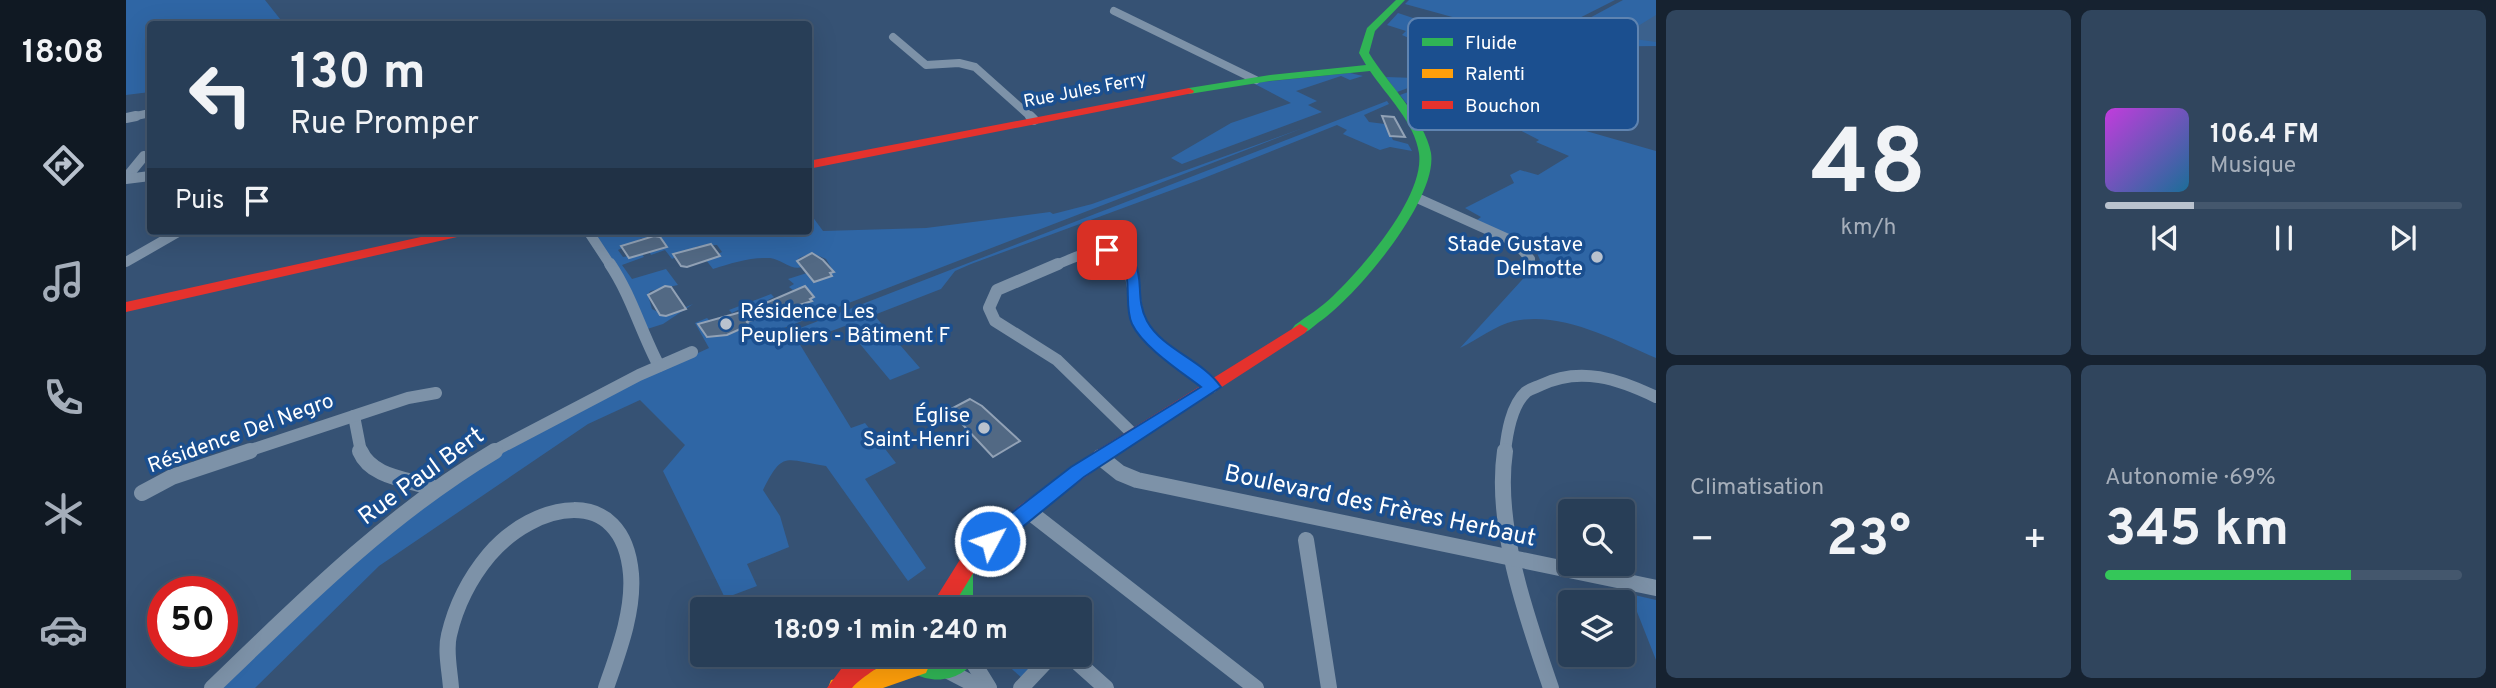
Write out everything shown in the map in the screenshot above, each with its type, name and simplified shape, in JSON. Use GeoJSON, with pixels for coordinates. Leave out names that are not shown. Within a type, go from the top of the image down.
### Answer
{"type":"FeatureCollection","features":[{"type":"Feature","properties":{"kind":"main road"},"geometry":{"type":"LineString","coordinates":[[1401,0],[1370,30],[1364,53],[1371,68],[1408,122]]}},
{"type":"Feature","properties":{"kind":"main road","name":"Rue Jules Ferry"},"geometry":{"type":"LineString","coordinates":[[812,164],[906,148],[1034,120],[1256,80],[1371,68]]}},
{"type":"Feature","properties":{"kind":"main road"},"geometry":{"type":"LineString","coordinates":[[948,597],[972,556],[1027,510],[1100,457],[1303,328],[1338,300],[1417,198],[1426,165],[1420,139],[1414,130]]}},
{"type":"Feature","properties":{"kind":"main road"},"geometry":{"type":"LineString","coordinates":[[126,307],[426,236]]}},
{"type":"Feature","properties":{"kind":"main road"},"geometry":{"type":"LineString","coordinates":[[962,597],[963,573]]}},
{"type":"Feature","properties":{"kind":"main road"},"geometry":{"type":"LineString","coordinates":[[838,688],[857,667]]}},
{"type":"Feature","properties":{"kind":"main road"},"geometry":{"type":"LineString","coordinates":[[838,688],[860,685],[898,667]]}},
{"type":"Feature","properties":{"kind":"main road"},"geometry":{"type":"LineString","coordinates":[[923,667],[928,671],[948,671],[957,667]]}},
{"type":"Feature","properties":{"kind":"street"},"geometry":{"type":"LineString","coordinates":[[1114,11],[1256,80]]}},
{"type":"Feature","properties":{"kind":"street"},"geometry":{"type":"LineString","coordinates":[[893,37],[926,65],[960,63],[975,67],[1034,120]]}},
{"type":"Feature","properties":{"kind":"street"},"geometry":{"type":"LineString","coordinates":[[126,118],[147,114]]}},
{"type":"Feature","properties":{"kind":"street"},"geometry":{"type":"LineString","coordinates":[[126,179],[144,156]]}},
{"type":"Feature","properties":{"kind":"street"},"geometry":{"type":"LineString","coordinates":[[126,179],[147,176]]}},
{"type":"Feature","properties":{"kind":"street"},"geometry":{"type":"LineString","coordinates":[[1417,198],[1515,242],[1530,259],[1523,270]]}},
{"type":"Feature","properties":{"kind":"street"},"geometry":{"type":"LineString","coordinates":[[126,262],[173,235]]}},
{"type":"Feature","properties":{"kind":"street"},"geometry":{"type":"LineString","coordinates":[[591,235],[624,285],[641,332],[659,366]]}},
{"type":"Feature","properties":{"kind":"street"},"geometry":{"type":"LineString","coordinates":[[1134,435],[1057,360],[995,321],[989,307],[997,290],[1086,252],[1101,249],[1116,253],[1124,257],[1133,272],[1134,305],[1140,324],[1166,351],[1212,387]]}},
{"type":"Feature","properties":{"kind":"street","name":"Rue Paul Bert"},"geometry":{"type":"LineString","coordinates":[[212,688],[322,582],[436,489],[513,440],[692,352]]}},
{"type":"Feature","properties":{"kind":"street"},"geometry":{"type":"LineString","coordinates":[[1551,688],[1515,558],[1504,504],[1502,444],[1509,418],[1522,396],[1542,380],[1577,374],[1620,382],[1656,397]]}},
{"type":"Feature","properties":{"kind":"street","name":"Résidence Del Negro"},"geometry":{"type":"LineString","coordinates":[[142,493],[173,477],[408,398],[436,393]]}},
{"type":"Feature","properties":{"kind":"street","name":"Résidence Del Negro"},"geometry":{"type":"LineString","coordinates":[[354,416],[355,445],[361,458],[387,475],[436,489]]}},
{"type":"Feature","properties":{"kind":"street","name":"Boulevard des Frères Herbaut"},"geometry":{"type":"LineString","coordinates":[[1100,457],[1120,473],[1136,480],[1656,588]]}},
{"type":"Feature","properties":{"kind":"street"},"geometry":{"type":"LineString","coordinates":[[451,688],[445,665],[446,636],[456,601],[471,576],[499,544],[526,524],[554,511],[578,508],[594,511],[613,523],[628,558],[628,604],[606,688]]}},
{"type":"Feature","properties":{"kind":"street"},"geometry":{"type":"LineString","coordinates":[[1027,510],[1256,688]]}},
{"type":"Feature","properties":{"kind":"street"},"geometry":{"type":"LineString","coordinates":[[1306,540],[1329,688]]}},
{"type":"Feature","properties":{"kind":"street"},"geometry":{"type":"LineString","coordinates":[[976,667],[989,688]]}},
{"type":"Feature","properties":{"kind":"street"},"geometry":{"type":"LineString","coordinates":[[1021,688],[1041,667]]}},
{"type":"Feature","properties":{"kind":"street"},"geometry":{"type":"LineString","coordinates":[[1083,667],[1106,688]]}},
{"type":"Feature","properties":{"kind":"street"},"geometry":{"type":"LineString","coordinates":[[948,671],[981,688]]}},
{"type":"Feature","properties":{"kind":"shaded area"},"geometry":{"type":"Polygon","coordinates":[[[126,0],[265,0],[282,21],[147,21],[147,92],[126,95],[126,0]]]}},
{"type":"Feature","properties":{"kind":"shaded area"},"geometry":{"type":"Polygon","coordinates":[[[1409,0],[1615,0],[1579,18],[1456,18],[1405,4],[1409,0]]]}},
{"type":"Feature","properties":{"kind":"shaded area"},"geometry":{"type":"Polygon","coordinates":[[[1623,0],[1656,0],[1656,46],[1638,46],[1638,18],[1590,18],[1623,0]]]}},
{"type":"Feature","properties":{"kind":"shaded area"},"geometry":{"type":"Polygon","coordinates":[[[1398,13],[1413,18],[1408,18],[1408,38],[1402,35],[1406,31],[1387,25],[1398,13]]]}},
{"type":"Feature","properties":{"kind":"shaded area"},"geometry":{"type":"Polygon","coordinates":[[[1656,15],[1656,42],[1638,40],[1638,26],[1656,15]]]}},
{"type":"Feature","properties":{"kind":"shaded area"},"geometry":{"type":"Polygon","coordinates":[[[1350,73],[1363,76],[1350,80],[1341,76],[1296,91],[1317,101],[1308,105],[1322,112],[1182,164],[1171,158],[1231,123],[1291,103],[1253,83],[1350,73]]]}},
{"type":"Feature","properties":{"kind":"shaded area"},"geometry":{"type":"Polygon","coordinates":[[[1386,77],[1408,78],[1408,88],[1397,92],[1386,77]]]}},
{"type":"Feature","properties":{"kind":"shaded area"},"geometry":{"type":"Polygon","coordinates":[[[1408,92],[1408,105],[1400,95],[1408,92]]]}},
{"type":"Feature","properties":{"kind":"shaded area"},"geometry":{"type":"Polygon","coordinates":[[[1387,101],[1389,104],[1364,115],[1369,122],[1385,124],[1393,140],[1408,144],[1412,151],[1390,147],[1380,150],[1343,134],[1347,130],[1337,125],[1199,180],[955,271],[941,289],[874,315],[920,368],[890,380],[845,326],[799,343],[851,428],[865,423],[896,463],[865,479],[926,568],[908,581],[826,466],[793,460],[781,463],[763,490],[780,516],[789,547],[747,564],[757,586],[725,597],[663,471],[685,445],[640,400],[588,424],[379,566],[255,688],[223,688],[295,617],[392,531],[485,462],[632,383],[709,348],[695,323],[707,318],[710,321],[700,327],[707,337],[738,331],[751,320],[738,310],[732,313],[729,310],[771,294],[774,297],[768,300],[779,313],[802,307],[814,297],[800,288],[793,290],[789,287],[794,284],[788,279],[807,273],[819,281],[832,276],[830,273],[834,272],[826,259],[812,253],[799,258],[797,262],[802,267],[798,268],[763,258],[713,269],[706,260],[722,252],[717,245],[698,246],[672,259],[665,250],[651,255],[642,238],[618,250],[623,257],[642,254],[644,257],[622,265],[632,279],[666,269],[678,285],[650,291],[648,295],[652,309],[666,316],[693,304],[663,324],[644,330],[595,235],[812,235],[812,216],[823,231],[926,228],[1050,212],[1053,214],[1092,204],[1303,128],[755,339],[759,344],[1387,101]]]}},
{"type":"Feature","properties":{"kind":"shaded area","name":"Stade Gustave Delmotte"},"geometry":{"type":"Polygon","coordinates":[[[1519,130],[1586,131],[1656,151],[1656,358],[1605,335],[1568,323],[1532,319],[1507,323],[1460,348],[1540,260],[1537,253],[1521,241],[1477,220],[1481,217],[1465,208],[1514,183],[1510,175],[1520,170],[1538,175],[1569,156],[1536,142],[1539,140],[1519,130]]]}},
{"type":"Feature","properties":{"kind":"shaded area"},"geometry":{"type":"Polygon","coordinates":[[[1635,595],[1656,600],[1656,660],[1635,607],[1635,595]]]}},
{"type":"Feature","properties":{"kind":"shaded area"},"geometry":{"type":"Polygon","coordinates":[[[1010,667],[1034,667],[1023,679],[1010,667]]]}},
{"type":"Feature","properties":{"kind":"building"},"geometry":{"type":"Polygon","coordinates":[[[1382,116],[1394,117],[1405,137],[1390,136],[1382,116]]]}},
{"type":"Feature","properties":{"kind":"building"},"geometry":{"type":"Polygon","coordinates":[[[654,236],[660,237],[667,247],[629,258],[621,246],[654,236]]]}},
{"type":"Feature","properties":{"kind":"building"},"geometry":{"type":"Polygon","coordinates":[[[711,244],[720,256],[687,267],[681,266],[673,254],[711,244]]]}},
{"type":"Feature","properties":{"kind":"building"},"geometry":{"type":"Polygon","coordinates":[[[812,253],[834,272],[830,273],[832,276],[814,282],[797,261],[812,253]]]}},
{"type":"Feature","properties":{"kind":"building"},"geometry":{"type":"Polygon","coordinates":[[[665,286],[671,287],[686,309],[666,316],[660,315],[648,295],[665,286]]]}},
{"type":"Feature","properties":{"kind":"building"},"geometry":{"type":"Polygon","coordinates":[[[805,286],[814,297],[810,299],[812,301],[747,322],[749,325],[727,335],[707,337],[698,324],[752,309],[805,286]]]}},
{"type":"Feature","properties":{"kind":"building","name":"Église Saint-Henri"},"geometry":{"type":"Polygon","coordinates":[[[970,399],[982,406],[1020,441],[993,457],[949,410],[970,399]]]}},
{"type":"Feature","properties":{"kind":"traffic: fast"},"geometry":{"type":"LineString","coordinates":[[1401,0],[1370,30],[1364,53],[1408,118]]}},
{"type":"Feature","properties":{"kind":"traffic: fast"},"geometry":{"type":"LineString","coordinates":[[1189,91],[1270,78],[1371,68]]}},
{"type":"Feature","properties":{"kind":"traffic: fast"},"geometry":{"type":"LineString","coordinates":[[1300,329],[1339,299],[1379,252],[1408,210],[1424,170],[1425,154],[1416,130]]}},
{"type":"Feature","properties":{"kind":"traffic: fast"},"geometry":{"type":"LineString","coordinates":[[962,597],[963,573]]}},
{"type":"Feature","properties":{"kind":"traffic: fast"},"geometry":{"type":"LineString","coordinates":[[925,667],[937,670],[950,667]]}},
{"type":"Feature","properties":{"kind":"traffic: slow"},"geometry":{"type":"LineString","coordinates":[[839,688],[860,685],[915,667]]}},
{"type":"Feature","properties":{"kind":"traffic: jam"},"geometry":{"type":"LineString","coordinates":[[812,164],[1189,91]]}},
{"type":"Feature","properties":{"kind":"traffic: jam"},"geometry":{"type":"LineString","coordinates":[[126,307],[448,235]]}},
{"type":"Feature","properties":{"kind":"traffic: jam"},"geometry":{"type":"LineString","coordinates":[[947,597],[973,556],[1027,510],[1100,457],[1300,329]]}},
{"type":"Feature","properties":{"kind":"traffic: jam"},"geometry":{"type":"LineString","coordinates":[[838,688],[857,667]]}},
{"type":"Feature","properties":{"kind":"place","name":"Stade Gustave Delmotte"},"geometry":{"type":"Point","coordinates":[1597,257]}},
{"type":"Feature","properties":{"kind":"place","name":"Résidence Les Peupliers - Bâtiment F"},"geometry":{"type":"Point","coordinates":[726,324]}},
{"type":"Feature","properties":{"kind":"place","name":"Église Saint-Henri"},"geometry":{"type":"Point","coordinates":[984,428]}},
{"type":"Feature","properties":{"kind":"route"},"geometry":{"type":"LineString","coordinates":[[990,541],[1077,472],[1212,387],[1166,351],[1140,324],[1134,305],[1133,272],[1124,257],[1107,250]]}}]}
